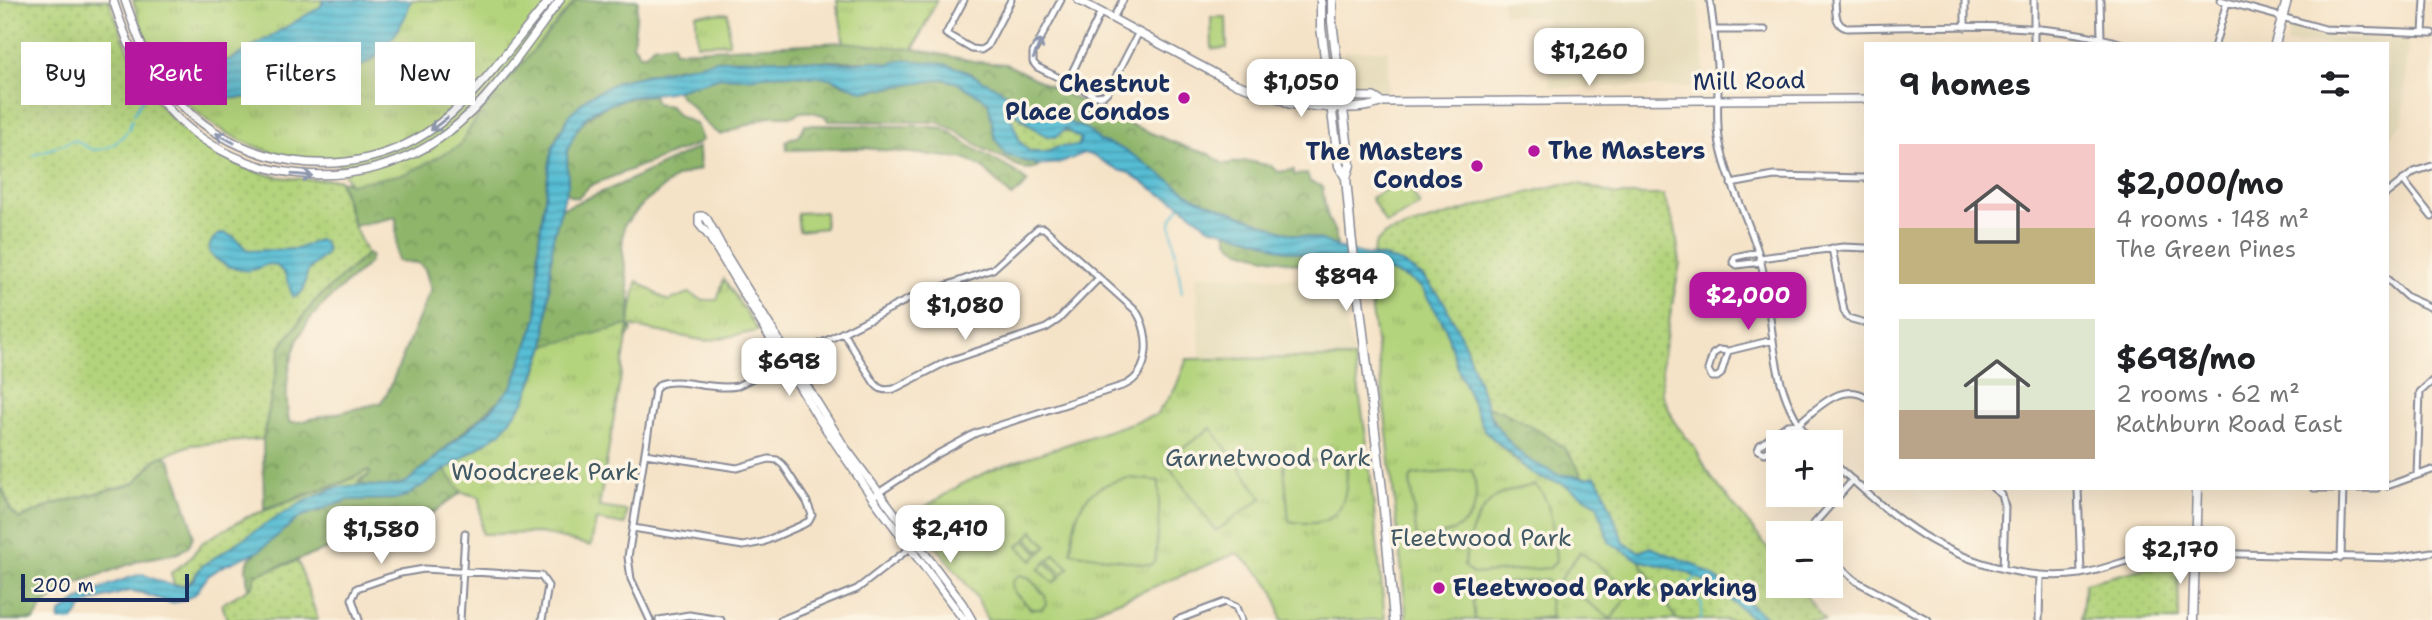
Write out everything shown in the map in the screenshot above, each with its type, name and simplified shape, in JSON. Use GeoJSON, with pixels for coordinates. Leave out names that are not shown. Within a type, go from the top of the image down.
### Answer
{"type":"FeatureCollection","features":[{"type":"Feature","properties":{"kind":"main road"},"geometry":{"type":"LineString","coordinates":[[1321,0],[1321,27],[1339,166],[1346,183],[1383,498],[1394,620]]}},
{"type":"Feature","properties":{"kind":"main road"},"geometry":{"type":"LineString","coordinates":[[1332,0],[1332,22],[1350,165],[1346,183]]}},
{"type":"Feature","properties":{"kind":"main road"},"geometry":{"type":"LineString","coordinates":[[2275,42],[2287,0]]}},
{"type":"Feature","properties":{"kind":"main road"},"geometry":{"type":"LineString","coordinates":[[2193,620],[2197,490]]}},
{"type":"Feature","properties":{"kind":"street"},"geometry":{"type":"LineString","coordinates":[[113,0],[135,59],[147,81],[172,113],[198,135],[229,154],[256,165],[291,174],[327,176],[365,171],[390,164],[417,153],[447,133],[482,99],[560,0]]}},
{"type":"Feature","properties":{"kind":"street"},"geometry":{"type":"LineString","coordinates":[[125,0],[145,54],[158,76],[182,106],[204,125],[259,154],[293,162],[328,164],[362,160],[386,153],[413,141],[440,123],[472,92],[550,0]]}},
{"type":"Feature","properties":{"kind":"street"},"geometry":{"type":"LineString","coordinates":[[964,0],[946,34],[972,49],[981,50],[987,46],[1011,0]]}},
{"type":"Feature","properties":{"kind":"street"},"geometry":{"type":"LineString","coordinates":[[1061,0],[1033,53],[1033,62],[1037,68],[1096,96],[1104,95],[1139,32]]}},
{"type":"Feature","properties":{"kind":"street","name":"Mill Road"},"geometry":{"type":"LineString","coordinates":[[1078,0],[1244,88],[1282,99],[1289,104],[1343,107],[1375,106],[1381,103],[1864,99]]}},
{"type":"Feature","properties":{"kind":"street"},"geometry":{"type":"LineString","coordinates":[[1113,18],[1123,0]]}},
{"type":"Feature","properties":{"kind":"street"},"geometry":{"type":"LineString","coordinates":[[1710,0],[1719,142],[1731,184],[1760,257],[1780,384],[1802,430]]}},
{"type":"Feature","properties":{"kind":"street"},"geometry":{"type":"LineString","coordinates":[[1835,0],[1838,21],[1847,28],[2034,29],[2101,37],[2117,42]]}},
{"type":"Feature","properties":{"kind":"street"},"geometry":{"type":"LineString","coordinates":[[1965,0],[1965,27]]}},
{"type":"Feature","properties":{"kind":"street"},"geometry":{"type":"LineString","coordinates":[[2034,0],[2034,42]]}},
{"type":"Feature","properties":{"kind":"street"},"geometry":{"type":"LineString","coordinates":[[2100,0],[2101,37]]}},
{"type":"Feature","properties":{"kind":"street"},"geometry":{"type":"LineString","coordinates":[[2423,32],[2425,0]]}},
{"type":"Feature","properties":{"kind":"street"},"geometry":{"type":"LineString","coordinates":[[2215,42],[2223,1],[2325,29],[2432,33]]}},
{"type":"Feature","properties":{"kind":"street"},"geometry":{"type":"LineString","coordinates":[[1067,83],[1101,12]]}},
{"type":"Feature","properties":{"kind":"street"},"geometry":{"type":"LineString","coordinates":[[1714,30],[1765,30]]}},
{"type":"Feature","properties":{"kind":"street","name":"Mill Road"},"geometry":{"type":"LineString","coordinates":[[1282,99],[1290,96],[1374,97],[1381,103]]}},
{"type":"Feature","properties":{"kind":"street"},"geometry":{"type":"LineString","coordinates":[[2389,191],[2420,169],[2432,166]]}},
{"type":"Feature","properties":{"kind":"street"},"geometry":{"type":"LineString","coordinates":[[1731,184],[1774,176],[1864,178]]}},
{"type":"Feature","properties":{"kind":"street"},"geometry":{"type":"LineString","coordinates":[[2403,180],[2432,217]]}},
{"type":"Feature","properties":{"kind":"street"},"geometry":{"type":"LineString","coordinates":[[787,361],[709,236],[698,223],[699,216],[707,219],[714,233],[787,361],[817,416],[913,545],[962,603],[972,620]]}},
{"type":"Feature","properties":{"kind":"street"},"geometry":{"type":"LineString","coordinates":[[650,620],[629,574],[628,557],[655,390],[660,384],[670,382],[713,388],[737,386],[909,299],[993,269],[1038,228],[1044,228],[1133,307],[1142,321],[1146,358],[1142,371],[1135,379],[1125,385],[976,433],[936,455],[875,495]]}},
{"type":"Feature","properties":{"kind":"street"},"geometry":{"type":"LineString","coordinates":[[1760,257],[1832,248],[1864,248]]}},
{"type":"Feature","properties":{"kind":"street"},"geometry":{"type":"LineString","coordinates":[[1832,248],[1844,311],[1848,318],[1864,322]]}},
{"type":"Feature","properties":{"kind":"street"},"geometry":{"type":"LineString","coordinates":[[843,332],[877,387],[885,390],[946,362],[1046,328],[1058,320],[1099,278]]}},
{"type":"Feature","properties":{"kind":"street"},"geometry":{"type":"LineString","coordinates":[[2389,281],[2407,297],[2432,307]]}},
{"type":"Feature","properties":{"kind":"street"},"geometry":{"type":"LineString","coordinates":[[1728,351],[1721,374],[1712,377],[1708,370],[1714,353],[1773,340]]}},
{"type":"Feature","properties":{"kind":"street"},"geometry":{"type":"LineString","coordinates":[[2417,475],[2420,392],[2432,382]]}},
{"type":"Feature","properties":{"kind":"street"},"geometry":{"type":"LineString","coordinates":[[1795,430],[1798,424],[1838,394],[1856,393],[1864,396]]}},
{"type":"Feature","properties":{"kind":"street"},"geometry":{"type":"LineString","coordinates":[[1780,430],[1787,425],[1798,424]]}},
{"type":"Feature","properties":{"kind":"street"},"geometry":{"type":"LineString","coordinates":[[1766,440],[1759,445],[1758,450],[1763,453],[1766,451]]}},
{"type":"Feature","properties":{"kind":"street"},"geometry":{"type":"LineString","coordinates":[[633,528],[743,545],[763,542],[802,525],[812,516],[810,507],[777,460],[769,459],[737,468],[645,454]]}},
{"type":"Feature","properties":{"kind":"street"},"geometry":{"type":"LineString","coordinates":[[2389,485],[2432,470]]}},
{"type":"Feature","properties":{"kind":"street"},"geometry":{"type":"LineString","coordinates":[[1843,471],[1864,489]]}},
{"type":"Feature","properties":{"kind":"street"},"geometry":{"type":"LineString","coordinates":[[1816,521],[1853,480]]}},
{"type":"Feature","properties":{"kind":"street"},"geometry":{"type":"LineString","coordinates":[[1865,490],[1915,530],[1982,563],[2040,575],[2081,574],[2146,554],[2394,558],[2432,552]]}},
{"type":"Feature","properties":{"kind":"street"},"geometry":{"type":"LineString","coordinates":[[1996,490],[2002,495],[2006,507],[2003,569]]}},
{"type":"Feature","properties":{"kind":"street"},"geometry":{"type":"LineString","coordinates":[[2078,490],[2081,574]]}},
{"type":"Feature","properties":{"kind":"street"},"geometry":{"type":"LineString","coordinates":[[2341,558],[2342,490]]}},
{"type":"Feature","properties":{"kind":"street"},"geometry":{"type":"LineString","coordinates":[[460,620],[465,533]]}},
{"type":"Feature","properties":{"kind":"street"},"geometry":{"type":"LineString","coordinates":[[782,620],[857,589],[913,545]]}},
{"type":"Feature","properties":{"kind":"street"},"geometry":{"type":"LineString","coordinates":[[913,545],[964,620]]}},
{"type":"Feature","properties":{"kind":"street"},"geometry":{"type":"LineString","coordinates":[[359,620],[352,599],[357,588],[412,571],[435,569],[543,577],[548,589],[542,620]]}},
{"type":"Feature","properties":{"kind":"street"},"geometry":{"type":"LineString","coordinates":[[1843,569],[1856,580],[1928,620]]}},
{"type":"Feature","properties":{"kind":"street"},"geometry":{"type":"LineString","coordinates":[[2039,620],[2040,575]]}},
{"type":"Feature","properties":{"kind":"street"},"geometry":{"type":"LineString","coordinates":[[1177,620],[1225,602],[1236,607],[1241,620]]}},
{"type":"Feature","properties":{"kind":"street"},"geometry":{"type":"LineString","coordinates":[[659,620],[689,615],[721,620]]}},
{"type":"Feature","properties":{"kind":"shaded area"},"geometry":{"type":"Polygon","coordinates":[[[1502,0],[1698,0],[1706,87],[1550,87],[1546,17],[1503,14],[1502,0]]]}},
{"type":"Feature","properties":{"kind":"shaded area"},"geometry":{"type":"Polygon","coordinates":[[[2290,29],[2321,37],[2408,41],[2403,122],[2389,138],[2389,42],[2287,42],[2290,29]]]}},
{"type":"Feature","properties":{"kind":"shaded area"},"geometry":{"type":"Polygon","coordinates":[[[1388,50],[1388,91],[1349,91],[1344,51],[1388,50]]]}},
{"type":"Feature","properties":{"kind":"shaded area"},"geometry":{"type":"Polygon","coordinates":[[[1196,275],[1338,280],[1354,358],[1200,360],[1196,275]]]}},
{"type":"Feature","properties":{"kind":"green space"},"geometry":{"type":"Polygon","coordinates":[[[0,0],[109,0],[126,42],[125,105],[160,105],[203,144],[253,170],[286,178],[339,179],[352,222],[367,254],[314,302],[281,347],[263,439],[190,445],[156,459],[135,483],[54,504],[19,519],[11,511],[0,481],[0,0]]]}},
{"type":"Feature","properties":{"kind":"green space"},"geometry":{"type":"Polygon","coordinates":[[[133,0],[576,0],[479,114],[459,146],[408,173],[350,184],[335,158],[310,159],[260,148],[235,138],[189,105],[227,105],[227,42],[147,42],[133,0]]]}},
{"type":"Feature","properties":{"kind":"green space"},"geometry":{"type":"Polygon","coordinates":[[[576,0],[638,0],[633,44],[640,54],[646,54],[653,46],[673,43],[675,51],[843,42],[842,22],[837,7],[858,4],[931,12],[914,49],[978,62],[1006,64],[1114,118],[1209,154],[1224,164],[1247,161],[1272,166],[1278,172],[1294,170],[1294,175],[1307,174],[1310,182],[1322,186],[1326,212],[1335,233],[1337,247],[1322,240],[1291,234],[1195,198],[1118,147],[1100,141],[1086,129],[1053,116],[1037,114],[970,73],[939,63],[904,60],[888,64],[876,61],[820,61],[680,67],[619,81],[588,97],[570,114],[557,136],[550,162],[539,241],[537,318],[513,385],[504,396],[407,482],[389,487],[370,487],[358,482],[368,476],[370,472],[366,471],[344,482],[264,509],[263,439],[281,347],[314,302],[367,254],[371,255],[369,263],[310,319],[297,342],[287,381],[289,422],[380,403],[387,394],[431,289],[425,269],[418,263],[397,261],[396,217],[354,226],[340,181],[350,184],[459,146],[479,114],[576,0]]]}},
{"type":"Feature","properties":{"kind":"green space"},"geometry":{"type":"Polygon","coordinates":[[[837,0],[937,0],[913,49],[844,42],[837,0]]]}},
{"type":"Feature","properties":{"kind":"green space"},"geometry":{"type":"Polygon","coordinates":[[[728,13],[729,43],[697,44],[696,14],[728,13]]]}},
{"type":"Feature","properties":{"kind":"green space"},"geometry":{"type":"Polygon","coordinates":[[[1211,17],[1226,17],[1227,48],[1212,49],[1211,17]]]}},
{"type":"Feature","properties":{"kind":"green space"},"geometry":{"type":"Polygon","coordinates":[[[781,74],[830,78],[870,91],[944,79],[958,83],[988,100],[995,138],[1039,166],[1027,169],[1017,166],[936,122],[828,121],[825,116],[805,111],[793,116],[770,116],[721,135],[705,122],[676,90],[721,77],[748,78],[781,74]]]}},
{"type":"Feature","properties":{"kind":"green space"},"geometry":{"type":"Polygon","coordinates":[[[653,95],[656,104],[670,106],[677,115],[696,124],[702,140],[591,185],[577,198],[570,196],[566,191],[566,157],[572,138],[580,126],[600,109],[625,99],[653,95]]]}},
{"type":"Feature","properties":{"kind":"green space"},"geometry":{"type":"Polygon","coordinates":[[[1007,110],[1031,126],[1075,135],[1081,139],[1078,147],[1030,152],[1020,142],[1007,110]]]}},
{"type":"Feature","properties":{"kind":"green space"},"geometry":{"type":"Polygon","coordinates":[[[805,125],[944,128],[1028,182],[1012,197],[983,168],[967,159],[864,148],[787,150],[786,141],[798,137],[805,125]]]}},
{"type":"Feature","properties":{"kind":"green space"},"geometry":{"type":"Polygon","coordinates":[[[699,147],[700,169],[676,177],[643,204],[624,225],[622,247],[631,302],[629,325],[632,331],[622,345],[539,532],[482,534],[480,497],[462,492],[434,512],[255,575],[253,586],[248,587],[246,567],[250,558],[300,517],[348,500],[396,499],[480,448],[545,346],[553,238],[561,209],[699,147]]]}},
{"type":"Feature","properties":{"kind":"green space"},"geometry":{"type":"Polygon","coordinates":[[[1405,179],[1420,205],[1386,224],[1371,198],[1405,179]]]}},
{"type":"Feature","properties":{"kind":"green space"},"geometry":{"type":"Polygon","coordinates":[[[1563,184],[1580,184],[1616,195],[1663,195],[1675,227],[1680,263],[1662,359],[1662,393],[1675,423],[1695,448],[1710,476],[1766,545],[1766,598],[1808,598],[1824,620],[1677,620],[1639,560],[1640,552],[1624,543],[1601,484],[1581,476],[1493,422],[1444,302],[1423,277],[1402,263],[1372,255],[1376,243],[1385,234],[1563,184]]]}},
{"type":"Feature","properties":{"kind":"green space"},"geometry":{"type":"Polygon","coordinates":[[[825,212],[825,228],[799,231],[797,213],[825,212]]]}},
{"type":"Feature","properties":{"kind":"green space"},"geometry":{"type":"Polygon","coordinates":[[[1226,231],[1283,250],[1334,259],[1337,264],[1326,268],[1249,252],[1231,244],[1226,231]]]}},
{"type":"Feature","properties":{"kind":"green space","name":"Fleetwood Park"},"geometry":{"type":"Polygon","coordinates":[[[1366,266],[1398,274],[1416,283],[1426,292],[1445,326],[1457,367],[1485,431],[1515,460],[1540,478],[1561,483],[1597,504],[1609,541],[1639,560],[1677,620],[1407,620],[1366,266]]]}},
{"type":"Feature","properties":{"kind":"green space","name":"Woodcreek Park"},"geometry":{"type":"Polygon","coordinates":[[[724,279],[758,331],[706,341],[629,326],[599,507],[627,511],[625,525],[596,520],[591,546],[540,533],[482,534],[480,497],[462,492],[444,469],[484,444],[510,421],[529,390],[545,346],[629,325],[637,281],[668,301],[689,293],[702,300],[717,300],[724,279]]]}},
{"type":"Feature","properties":{"kind":"green space","name":"Garnetwood Park"},"geometry":{"type":"Polygon","coordinates":[[[1354,358],[1368,451],[1385,620],[1281,620],[1272,588],[1262,575],[1237,553],[1072,620],[987,620],[977,598],[912,515],[964,483],[996,468],[1156,415],[1175,389],[1187,359],[1354,358]]]}},
{"type":"Feature","properties":{"kind":"green space"},"geometry":{"type":"Polygon","coordinates":[[[1487,406],[1525,423],[1560,445],[1573,459],[1581,476],[1558,475],[1524,458],[1505,439],[1487,406]]]}},
{"type":"Feature","properties":{"kind":"green space"},"geometry":{"type":"Polygon","coordinates":[[[1211,428],[1262,498],[1216,531],[1165,461],[1211,428]]]}},
{"type":"Feature","properties":{"kind":"green space"},"geometry":{"type":"Polygon","coordinates":[[[163,456],[172,464],[191,522],[193,536],[189,546],[178,553],[144,559],[74,584],[44,605],[34,620],[0,620],[0,489],[2,488],[11,511],[20,519],[54,504],[135,483],[156,459],[163,456]]]}},
{"type":"Feature","properties":{"kind":"green space"},"geometry":{"type":"Polygon","coordinates":[[[1346,458],[1346,488],[1343,500],[1331,518],[1306,523],[1289,521],[1284,467],[1287,463],[1346,458]]]}},
{"type":"Feature","properties":{"kind":"green space"},"geometry":{"type":"Polygon","coordinates":[[[1472,470],[1476,500],[1467,521],[1447,533],[1417,539],[1410,480],[1413,475],[1472,470]]]}},
{"type":"Feature","properties":{"kind":"green space"},"geometry":{"type":"Polygon","coordinates":[[[366,471],[370,472],[368,476],[361,478],[359,482],[364,485],[336,488],[318,495],[203,565],[188,583],[174,585],[171,573],[188,560],[203,542],[247,517],[344,482],[366,471]]]}},
{"type":"Feature","properties":{"kind":"green space"},"geometry":{"type":"Polygon","coordinates":[[[1128,478],[1159,481],[1155,561],[1150,565],[1071,552],[1075,523],[1084,502],[1101,487],[1128,478]]]}},
{"type":"Feature","properties":{"kind":"green space"},"geometry":{"type":"Polygon","coordinates":[[[1534,485],[1549,509],[1556,561],[1550,568],[1472,574],[1464,566],[1470,537],[1482,511],[1500,495],[1534,485]]]}},
{"type":"Feature","properties":{"kind":"green space"},"geometry":{"type":"Polygon","coordinates":[[[1033,531],[1047,546],[1041,552],[1027,538],[1033,531]]]}},
{"type":"Feature","properties":{"kind":"green space"},"geometry":{"type":"Polygon","coordinates":[[[1025,540],[1039,554],[1032,561],[1018,546],[1025,540]]]}},
{"type":"Feature","properties":{"kind":"green space"},"geometry":{"type":"Polygon","coordinates":[[[1580,552],[1632,590],[1611,619],[1559,581],[1580,552]]]}},
{"type":"Feature","properties":{"kind":"green space"},"geometry":{"type":"Polygon","coordinates":[[[1055,554],[1069,568],[1062,574],[1048,560],[1055,554]]]}},
{"type":"Feature","properties":{"kind":"green space"},"geometry":{"type":"Polygon","coordinates":[[[2178,560],[2179,620],[2081,620],[2085,583],[2178,560]]]}},
{"type":"Feature","properties":{"kind":"green space"},"geometry":{"type":"Polygon","coordinates":[[[298,561],[318,620],[227,620],[222,604],[251,587],[254,575],[298,561]]]}},
{"type":"Feature","properties":{"kind":"green space"},"geometry":{"type":"Polygon","coordinates":[[[1046,562],[1060,577],[1053,583],[1039,569],[1046,562]]]}},
{"type":"Feature","properties":{"kind":"green space"},"geometry":{"type":"Polygon","coordinates":[[[1019,575],[1028,577],[1045,595],[1046,604],[1042,609],[1031,609],[1013,591],[1012,582],[1019,575]]]}},
{"type":"Feature","properties":{"kind":"green space"},"geometry":{"type":"Polygon","coordinates":[[[1547,579],[1551,617],[1475,620],[1471,587],[1547,579]]]}},
{"type":"Feature","properties":{"kind":"water"},"geometry":{"type":"Polygon","coordinates":[[[324,0],[411,0],[394,36],[389,42],[375,42],[375,58],[361,66],[361,42],[261,42],[320,7],[324,0]]]}},
{"type":"Feature","properties":{"kind":"water"},"geometry":{"type":"Polygon","coordinates":[[[241,54],[241,98],[227,98],[227,60],[241,54]]]}},
{"type":"Feature","properties":{"kind":"water"},"geometry":{"type":"Polygon","coordinates":[[[787,59],[843,63],[876,61],[888,64],[904,60],[940,63],[961,69],[1003,91],[1037,114],[1053,116],[1086,129],[1100,141],[1133,155],[1195,198],[1291,234],[1322,240],[1337,247],[1401,263],[1423,277],[1444,302],[1464,343],[1493,422],[1516,450],[1556,474],[1586,478],[1595,476],[1601,484],[1624,543],[1640,552],[1650,547],[1693,564],[1712,575],[1770,620],[1755,620],[1716,589],[1686,572],[1639,560],[1609,542],[1597,504],[1561,483],[1540,478],[1529,471],[1485,431],[1457,367],[1445,326],[1421,287],[1407,278],[1381,269],[1283,250],[1259,240],[1209,227],[1177,202],[1094,156],[1084,153],[1061,163],[1038,165],[1006,155],[995,138],[988,101],[958,83],[944,79],[863,91],[830,78],[781,74],[748,78],[721,77],[669,92],[629,97],[595,110],[586,117],[567,151],[568,185],[553,238],[545,346],[525,401],[501,432],[408,495],[396,499],[348,500],[300,517],[259,551],[223,566],[208,576],[195,594],[182,601],[170,603],[129,591],[93,601],[83,607],[73,620],[59,620],[60,614],[88,595],[142,574],[175,586],[188,584],[203,565],[284,513],[333,489],[389,486],[407,482],[492,409],[513,385],[537,318],[539,241],[553,146],[570,114],[588,97],[619,81],[717,60],[787,59]],[[1008,110],[1020,142],[1030,152],[1047,152],[1059,147],[1078,146],[1081,139],[1065,129],[1056,137],[1049,136],[1036,130],[1008,110]]]}},
{"type":"Feature","properties":{"kind":"water"},"geometry":{"type":"Polygon","coordinates":[[[224,233],[234,237],[248,251],[297,249],[318,240],[323,241],[327,249],[309,270],[301,293],[293,297],[285,274],[276,265],[246,270],[225,265],[214,257],[209,252],[211,243],[224,233]]]}},
{"type":"Feature","properties":{"kind":"waterway"},"geometry":{"type":"LineString","coordinates":[[134,114],[139,105]]}},
{"type":"Feature","properties":{"kind":"waterway"},"geometry":{"type":"LineString","coordinates":[[129,129],[132,119]]}},
{"type":"Feature","properties":{"kind":"waterway"},"geometry":{"type":"LineString","coordinates":[[34,155],[74,140],[91,149],[103,149],[114,144],[127,131]]}},
{"type":"Feature","properties":{"kind":"waterway"},"geometry":{"type":"LineString","coordinates":[[1180,206],[1171,225],[1182,293]]}},
{"type":"Feature","properties":{"kind":"waterway"},"geometry":{"type":"LineString","coordinates":[[1690,583],[1697,577]]}},
{"type":"Feature","properties":{"kind":"waterway"},"geometry":{"type":"LineString","coordinates":[[1689,588],[1702,604],[1701,620]]}},
{"type":"Feature","properties":{"kind":"place","name":"Chestnut Place Condos"},"geometry":{"type":"Point","coordinates":[1184,98]}},
{"type":"Feature","properties":{"kind":"place","name":"The Masters"},"geometry":{"type":"Point","coordinates":[1534,151]}},
{"type":"Feature","properties":{"kind":"place","name":"The Masters Condos"},"geometry":{"type":"Point","coordinates":[1477,166]}},
{"type":"Feature","properties":{"kind":"place","name":"Fleetwood Park parking"},"geometry":{"type":"Point","coordinates":[1439,588]}}]}
